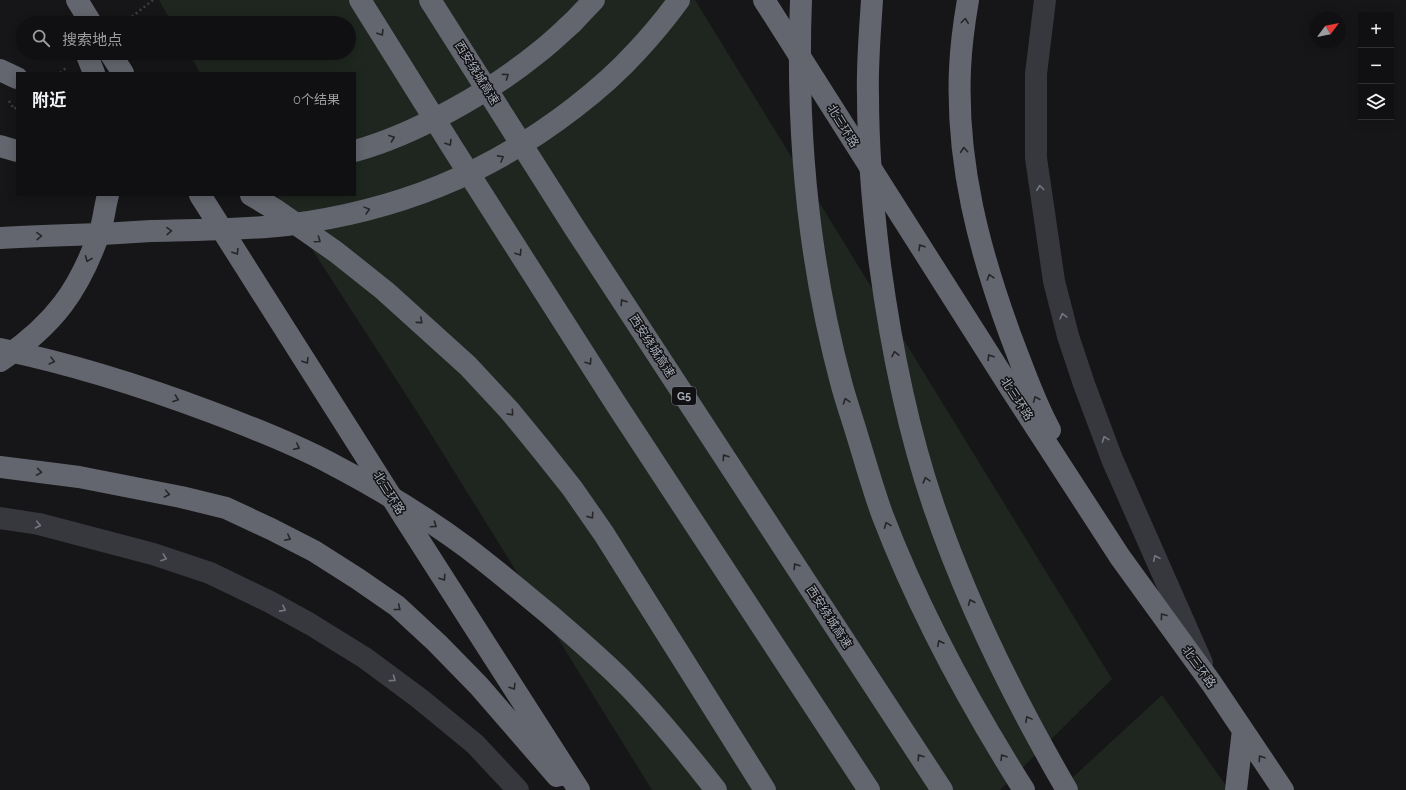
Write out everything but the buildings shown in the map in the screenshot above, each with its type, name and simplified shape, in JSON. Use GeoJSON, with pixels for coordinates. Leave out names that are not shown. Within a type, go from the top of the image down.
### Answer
{"type":"FeatureCollection","features":[{"type":"Feature","properties":{"kind":"highway"},"geometry":{"type":"LineString","coordinates":[[63,0],[70,16]]}},
{"type":"Feature","properties":{"kind":"highway"},"geometry":{"type":"LineString","coordinates":[[77,0],[87,16]]}},
{"type":"Feature","properties":{"kind":"highway"},"geometry":{"type":"LineString","coordinates":[[360,0],[616,404],[869,790]]}},
{"type":"Feature","properties":{"kind":"highway","name":"西安绕城高速"},"geometry":{"type":"LineString","coordinates":[[430,0],[570,220],[942,790]]}},
{"type":"Feature","properties":{"kind":"highway"},"geometry":{"type":"LineString","coordinates":[[356,151],[401,135],[442,115],[496,84],[539,52],[573,22],[594,0]]}},
{"type":"Feature","properties":{"kind":"highway"},"geometry":{"type":"LineString","coordinates":[[0,238],[150,231],[240,229],[280,226],[333,218],[365,211],[444,185],[477,171],[510,153],[546,130],[610,78],[636,52],[679,0]]}},
{"type":"Feature","properties":{"kind":"highway","name":"北三环路"},"geometry":{"type":"LineString","coordinates":[[764,0],[1006,382],[1120,557],[1212,684],[1283,790]]}},
{"type":"Feature","properties":{"kind":"highway"},"geometry":{"type":"LineString","coordinates":[[801,0],[800,73],[803,151],[808,203],[821,293],[842,388],[882,514],[912,584],[957,676],[996,745],[1024,790]]}},
{"type":"Feature","properties":{"kind":"highway"},"geometry":{"type":"LineString","coordinates":[[872,0],[868,95],[871,193],[884,295],[902,391],[933,503],[956,566],[997,660],[1067,790]]}},
{"type":"Feature","properties":{"kind":"highway"},"geometry":{"type":"LineString","coordinates":[[968,0],[960,68],[960,104],[966,171],[973,212],[983,254],[994,291],[1018,356],[1046,423],[1082,491],[1120,557]]}},
{"type":"Feature","properties":{"kind":"highway"},"geometry":{"type":"LineString","coordinates":[[89,60],[94,72]]}},
{"type":"Feature","properties":{"kind":"highway"},"geometry":{"type":"LineString","coordinates":[[115,60],[122,72]]}},
{"type":"Feature","properties":{"kind":"highway"},"geometry":{"type":"LineString","coordinates":[[0,70],[16,78]]}},
{"type":"Feature","properties":{"kind":"highway"},"geometry":{"type":"LineString","coordinates":[[0,146],[16,151]]}},
{"type":"Feature","properties":{"kind":"highway"},"geometry":{"type":"LineString","coordinates":[[0,361],[32,338],[50,320],[65,302],[81,278],[101,227],[108,196]]}},
{"type":"Feature","properties":{"kind":"highway","name":"北三环路"},"geometry":{"type":"LineString","coordinates":[[201,196],[579,790]]}},
{"type":"Feature","properties":{"kind":"highway"},"geometry":{"type":"LineString","coordinates":[[253,196],[276,210],[336,252],[385,291],[468,366],[508,410],[572,488],[604,534],[765,790]]}},
{"type":"Feature","properties":{"kind":"highway"},"geometry":{"type":"LineString","coordinates":[[0,349],[89,370],[176,398],[234,420],[284,441],[330,463],[417,514],[464,546],[514,584],[594,654],[626,684],[659,719],[716,790]]}},
{"type":"Feature","properties":{"kind":"highway"},"geometry":{"type":"LineString","coordinates":[[0,467],[79,477],[181,497],[226,508],[270,528],[314,551],[397,606],[437,643],[479,686],[568,790]]}},
{"type":"Feature","properties":{"kind":"highway"},"geometry":{"type":"LineString","coordinates":[[1236,790],[1243,730]]}},
{"type":"Feature","properties":{"kind":"street"},"geometry":{"type":"LineString","coordinates":[[1045,0],[1036,74],[1036,158],[1054,281],[1068,336],[1112,459],[1212,684]]}},
{"type":"Feature","properties":{"kind":"street"},"geometry":{"type":"LineString","coordinates":[[0,518],[38,524],[153,554],[210,573],[270,602],[310,624],[365,658],[419,698],[475,744],[518,790]]}},
{"type":"Feature","properties":{"kind":"path"},"geometry":{"type":"LineString","coordinates":[[133,16],[154,0]]}},
{"type":"Feature","properties":{"kind":"shaded area"},"geometry":{"type":"Polygon","coordinates":[[[159,0],[695,0],[1112,679],[1000,790],[652,790],[421,418],[278,196],[356,196],[356,72],[199,72],[193,60],[356,60],[356,16],[168,16],[159,0]]]}},
{"type":"Feature","properties":{"kind":"shaded area"},"geometry":{"type":"Polygon","coordinates":[[[1162,695],[1229,790],[1059,790],[1162,695]]]}}]}
